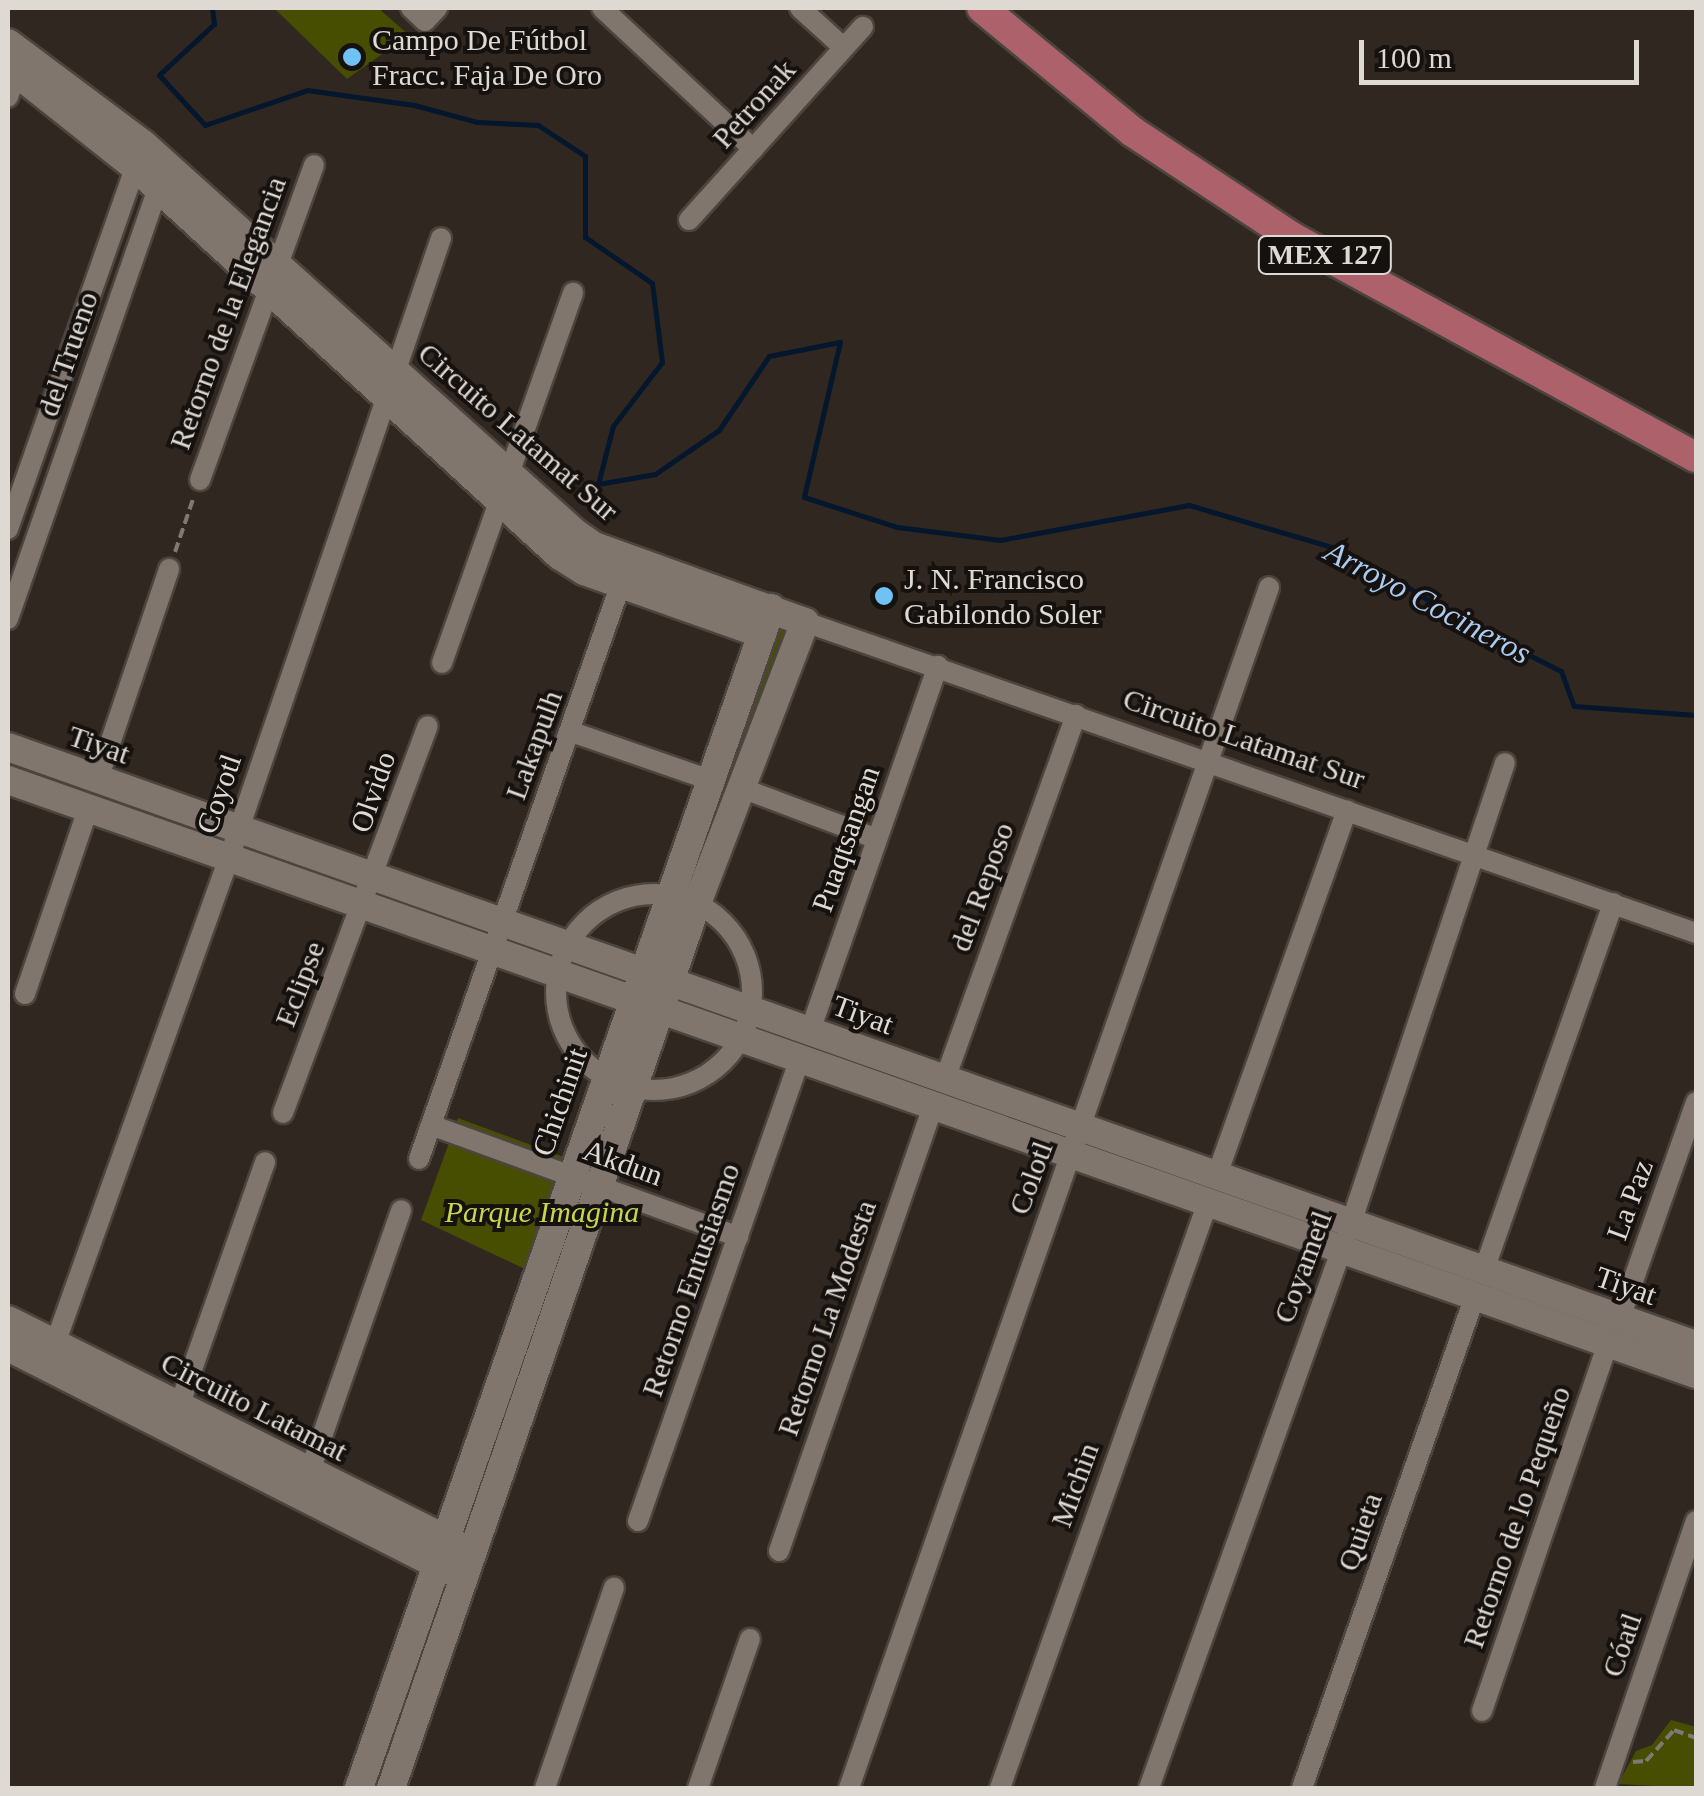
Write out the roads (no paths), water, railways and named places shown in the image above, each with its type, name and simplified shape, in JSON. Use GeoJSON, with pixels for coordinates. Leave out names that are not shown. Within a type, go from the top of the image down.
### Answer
{"type":"FeatureCollection","features":[{"type":"Feature","properties":{"kind":"main road","name":"MEX 127"},"geometry":{"type":"LineString","coordinates":[[982,8],[1134,132],[1290,236],[1696,458]]}},
{"type":"Feature","properties":{"kind":"street"},"geometry":{"type":"LineString","coordinates":[[602,8],[753,149]]}},
{"type":"Feature","properties":{"kind":"street"},"geometry":{"type":"LineString","coordinates":[[800,8],[844,48]]}},
{"type":"Feature","properties":{"kind":"street","name":"Petronak"},"geometry":{"type":"LineString","coordinates":[[689,220],[863,27]]}},
{"type":"Feature","properties":{"kind":"street","name":"Circuito Latamat Sur"},"geometry":{"type":"LineString","coordinates":[[12,66],[139,156],[391,381],[510,472],[574,532],[625,571]]}},
{"type":"Feature","properties":{"kind":"street","name":"del Trueno"},"geometry":{"type":"LineString","coordinates":[[8,528],[139,156]]}},
{"type":"Feature","properties":{"kind":"street","name":"Retorno de la Elegancia"},"geometry":{"type":"LineString","coordinates":[[200,480],[314,165]]}},
{"type":"Feature","properties":{"kind":"street","name":"del Trueno"},"geometry":{"type":"LineString","coordinates":[[8,619],[161,177]]}},
{"type":"Feature","properties":{"kind":"street","name":"Coyotl"},"geometry":{"type":"LineString","coordinates":[[50,1355],[230,858],[441,238]]}},
{"type":"Feature","properties":{"kind":"street"},"geometry":{"type":"LineString","coordinates":[[442,663],[573,294]]}},
{"type":"Feature","properties":{"kind":"street","name":"Circuito Latamat Sur"},"geometry":{"type":"LineString","coordinates":[[391,381],[500,500],[560,556],[625,571],[766,621],[805,622],[938,666],[1696,933]]}},
{"type":"Feature","properties":{"kind":"street"},"geometry":{"type":"LineString","coordinates":[[98,779],[169,570]]}},
{"type":"Feature","properties":{"kind":"street","name":"Lakapulh"},"geometry":{"type":"LineString","coordinates":[[418,1160],[572,732],[625,571]]}},
{"type":"Feature","properties":{"kind":"street","name":"Colotl"},"geometry":{"type":"LineString","coordinates":[[849,1788],[1269,587]]}},
{"type":"Feature","properties":{"kind":"street","name":"Chichinit"},"geometry":{"type":"LineString","coordinates":[[359,1788],[666,894],[766,621]]}},
{"type":"Feature","properties":{"kind":"street"},"geometry":{"type":"LineString","coordinates":[[391,1788],[697,903],[805,622]]}},
{"type":"Feature","properties":{"kind":"street","name":"Puaqtsangan"},"geometry":{"type":"LineString","coordinates":[[810,1031],[938,666]]}},
{"type":"Feature","properties":{"kind":"street","name":"del Reposo"},"geometry":{"type":"LineString","coordinates":[[945,1079],[1076,715]]}},
{"type":"Feature","properties":{"kind":"street","name":"Olvido"},"geometry":{"type":"LineString","coordinates":[[374,877],[428,726]]}},
{"type":"Feature","properties":{"kind":"street"},"geometry":{"type":"LineString","coordinates":[[572,732],[707,779]]}},
{"type":"Feature","properties":{"kind":"street","name":"Tiyat"},"geometry":{"type":"LineString","coordinates":[[8,747],[1216,1175],[1347,1236],[1479,1283],[1614,1330],[1696,1345]]}},
{"type":"Feature","properties":{"kind":"street","name":"Coyametl"},"geometry":{"type":"LineString","coordinates":[[1149,1788],[1347,1236],[1505,764]]}},
{"type":"Feature","properties":{"kind":"street","name":"Tiyat"},"geometry":{"type":"LineString","coordinates":[[8,780],[1208,1202],[1347,1236]]}},
{"type":"Feature","properties":{"kind":"street"},"geometry":{"type":"LineString","coordinates":[[744,789],[877,839]]}},
{"type":"Feature","properties":{"kind":"street"},"geometry":{"type":"LineString","coordinates":[[26,994],[88,809]]}},
{"type":"Feature","properties":{"kind":"street"},"geometry":{"type":"LineString","coordinates":[[1216,1175],[1347,810]]}},
{"type":"Feature","properties":{"kind":"street","name":"Eclipse"},"geometry":{"type":"LineString","coordinates":[[282,1114],[374,877]]}},
{"type":"Feature","properties":{"kind":"street"},"geometry":{"type":"LineString","coordinates":[[666,894],[697,903],[723,920],[742,946],[752,976],[751,1010],[741,1038],[721,1064],[695,1082],[664,1090],[633,1088],[603,1076],[564,1032],[556,974],[567,945],[593,914],[628,896],[666,894]]}},
{"type":"Feature","properties":{"kind":"street","name":"Quieta"},"geometry":{"type":"LineString","coordinates":[[1302,1788],[1613,903]]}},
{"type":"Feature","properties":{"kind":"street","name":"Retorno Entusiasmo"},"geometry":{"type":"LineString","coordinates":[[638,1521],[800,1059]]}},
{"type":"Feature","properties":{"kind":"street"},"geometry":{"type":"LineString","coordinates":[[884,1088],[895,1061]]}},
{"type":"Feature","properties":{"kind":"street","name":"La Paz"},"geometry":{"type":"LineString","coordinates":[[1614,1330],[1696,1102]]}},
{"type":"Feature","properties":{"kind":"street","name":"Retorno La Modesta"},"geometry":{"type":"LineString","coordinates":[[779,1550],[932,1106]]}},
{"type":"Feature","properties":{"kind":"street","name":"Akdun"},"geometry":{"type":"LineString","coordinates":[[431,1125],[738,1237]]}},
{"type":"Feature","properties":{"kind":"street"},"geometry":{"type":"LineString","coordinates":[[175,1418],[265,1162]]}},
{"type":"Feature","properties":{"kind":"street","name":"Michin"},"geometry":{"type":"LineString","coordinates":[[1000,1788],[1208,1202]]}},
{"type":"Feature","properties":{"kind":"street"},"geometry":{"type":"LineString","coordinates":[[305,1484],[401,1210]]}},
{"type":"Feature","properties":{"kind":"street","name":"Circuito Latamat"},"geometry":{"type":"LineString","coordinates":[[8,1320],[50,1355],[468,1564]]}},
{"type":"Feature","properties":{"kind":"street","name":"Tiyat"},"geometry":{"type":"LineString","coordinates":[[1614,1330],[1696,1374]]}},
{"type":"Feature","properties":{"kind":"street","name":"Retorno de lo Pequeño"},"geometry":{"type":"LineString","coordinates":[[1482,1711],[1614,1330]]}},
{"type":"Feature","properties":{"kind":"street","name":"Circuito Latamat"},"geometry":{"type":"LineString","coordinates":[[8,1347],[50,1355]]}},
{"type":"Feature","properties":{"kind":"street","name":"Cóatl"},"geometry":{"type":"LineString","coordinates":[[1605,1788],[1696,1521]]}},
{"type":"Feature","properties":{"kind":"street"},"geometry":{"type":"LineString","coordinates":[[545,1788],[614,1588]]}},
{"type":"Feature","properties":{"kind":"street"},"geometry":{"type":"LineString","coordinates":[[698,1788],[750,1639]]}},
{"type":"Feature","properties":{"kind":"waterway","name":"Arroyo Cocineros"},"geometry":{"type":"LineString","coordinates":[[212,8],[214,24],[159,75],[205,125],[307,90],[414,105],[477,122],[538,125],[585,156],[585,237],[652,283],[662,362],[613,426],[598,484],[655,474],[719,430],[769,356],[840,342],[804,497],[897,527],[1000,540],[1189,505],[1335,548],[1386,573],[1459,620],[1561,671],[1574,706],[1696,715]]}},
{"type":"Feature","properties":{"kind":"place","name":"Campo De Fútbol Fracc. Faja De Oro"},"geometry":{"type":"Point","coordinates":[352,57]}},
{"type":"Feature","properties":{"kind":"place","name":"J. N. Francisco Gabilondo Soler"},"geometry":{"type":"Point","coordinates":[884,596]}},
{"type":"Feature","properties":{"kind":"park label","name":"Parque Imagina"},"geometry":{"type":"Point","coordinates":[542,1212]}}]}
